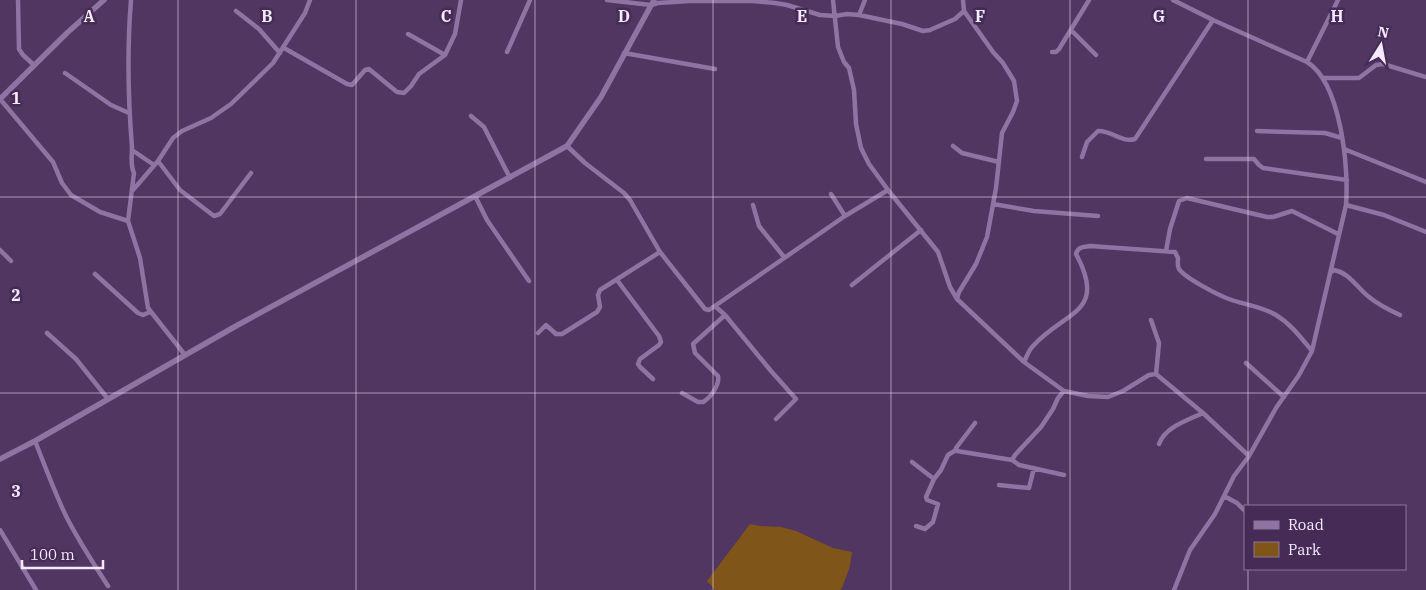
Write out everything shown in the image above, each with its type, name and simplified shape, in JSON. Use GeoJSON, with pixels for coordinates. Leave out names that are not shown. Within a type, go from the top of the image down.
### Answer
{"type":"FeatureCollection","features":[{"type":"Feature","properties":{"kind":"street"},"geometry":{"type":"LineString","coordinates":[[18,0],[20,49],[23,55],[34,65]]}},
{"type":"Feature","properties":{"kind":"street"},"geometry":{"type":"LineString","coordinates":[[104,0],[0,99],[53,162],[62,183],[70,195],[100,212],[128,220]]}},
{"type":"Feature","properties":{"kind":"street"},"geometry":{"type":"LineString","coordinates":[[131,0],[129,113],[132,150],[131,168],[134,173],[128,220],[140,258],[146,301],[150,312],[185,355]]}},
{"type":"Feature","properties":{"kind":"street"},"geometry":{"type":"LineString","coordinates":[[132,191],[156,163],[173,138],[182,131],[211,118],[230,104],[266,71],[284,48],[305,14],[310,0]]}},
{"type":"Feature","properties":{"kind":"street"},"geometry":{"type":"LineString","coordinates":[[284,48],[350,85],[355,83],[365,70],[369,69],[402,94],[411,86],[419,74],[445,55],[455,34],[461,0]]}},
{"type":"Feature","properties":{"kind":"street"},"geometry":{"type":"LineString","coordinates":[[507,52],[530,0]]}},
{"type":"Feature","properties":{"kind":"street"},"geometry":{"type":"LineString","coordinates":[[607,0],[652,3],[689,1],[772,2],[820,15],[859,15],[925,31],[955,19],[964,11]]}},
{"type":"Feature","properties":{"kind":"street"},"geometry":{"type":"LineString","coordinates":[[832,0],[836,16],[838,47],[848,68],[854,90],[856,124],[861,148],[869,164],[888,190],[938,252],[950,287],[957,299],[1024,362],[1064,391],[1088,396],[1108,397],[1123,391],[1149,375],[1156,374],[1204,413],[1249,456]]}},
{"type":"Feature","properties":{"kind":"street"},"geometry":{"type":"LineString","coordinates":[[859,15],[865,0]]}},
{"type":"Feature","properties":{"kind":"street"},"geometry":{"type":"LineString","coordinates":[[957,299],[980,255],[987,236],[1002,133],[1017,101],[1016,87],[1003,63],[964,11],[963,0]]}},
{"type":"Feature","properties":{"kind":"street"},"geometry":{"type":"LineString","coordinates":[[1052,52],[1058,51],[1089,0]]}},
{"type":"Feature","properties":{"kind":"street"},"geometry":{"type":"LineString","coordinates":[[1173,0],[1317,68],[1330,92],[1342,138],[1347,180],[1346,205],[1312,351],[1249,456],[1234,476],[1210,522],[1190,550],[1174,590]]}},
{"type":"Feature","properties":{"kind":"street"},"geometry":{"type":"LineString","coordinates":[[1307,62],[1338,0]]}},
{"type":"Feature","properties":{"kind":"street"},"geometry":{"type":"LineString","coordinates":[[0,459],[185,355],[510,178],[556,150],[567,146],[601,96],[652,3]]}},
{"type":"Feature","properties":{"kind":"street"},"geometry":{"type":"LineString","coordinates":[[236,11],[259,29],[280,53]]}},
{"type":"Feature","properties":{"kind":"street"},"geometry":{"type":"LineString","coordinates":[[1082,157],[1088,142],[1098,131],[1105,131],[1124,139],[1135,139],[1213,20]]}},
{"type":"Feature","properties":{"kind":"street"},"geometry":{"type":"LineString","coordinates":[[1071,30],[1096,55]]}},
{"type":"Feature","properties":{"kind":"street"},"geometry":{"type":"LineString","coordinates":[[408,34],[445,55]]}},
{"type":"Feature","properties":{"kind":"street"},"geometry":{"type":"LineString","coordinates":[[624,53],[714,69]]}},
{"type":"Feature","properties":{"kind":"street"},"geometry":{"type":"LineString","coordinates":[[1324,78],[1359,78],[1378,64],[1389,65],[1426,77]]}},
{"type":"Feature","properties":{"kind":"street"},"geometry":{"type":"LineString","coordinates":[[65,73],[111,105],[129,113]]}},
{"type":"Feature","properties":{"kind":"street"},"geometry":{"type":"LineString","coordinates":[[471,116],[484,127],[510,178]]}},
{"type":"Feature","properties":{"kind":"street"},"geometry":{"type":"LineString","coordinates":[[1257,131],[1325,133],[1342,138]]}},
{"type":"Feature","properties":{"kind":"street"},"geometry":{"type":"LineString","coordinates":[[567,146],[630,200],[660,252],[705,309],[711,310],[784,257],[888,190]]}},
{"type":"Feature","properties":{"kind":"street"},"geometry":{"type":"LineString","coordinates":[[954,146],[962,153],[999,162]]}},
{"type":"Feature","properties":{"kind":"street"},"geometry":{"type":"LineString","coordinates":[[1344,149],[1426,182]]}},
{"type":"Feature","properties":{"kind":"street"},"geometry":{"type":"LineString","coordinates":[[132,150],[156,163],[180,190],[212,215],[216,216],[220,214],[251,174]]}},
{"type":"Feature","properties":{"kind":"street"},"geometry":{"type":"LineString","coordinates":[[1206,159],[1254,158],[1259,166],[1263,168],[1347,180]]}},
{"type":"Feature","properties":{"kind":"street"},"geometry":{"type":"LineString","coordinates":[[831,194],[845,216]]}},
{"type":"Feature","properties":{"kind":"street"},"geometry":{"type":"LineString","coordinates":[[475,196],[487,220],[529,281]]}},
{"type":"Feature","properties":{"kind":"street"},"geometry":{"type":"LineString","coordinates":[[1166,251],[1170,229],[1179,202],[1186,198],[1267,217],[1292,211],[1338,234]]}},
{"type":"Feature","properties":{"kind":"street"},"geometry":{"type":"LineString","coordinates":[[993,204],[1034,211],[1098,216]]}},
{"type":"Feature","properties":{"kind":"street"},"geometry":{"type":"LineString","coordinates":[[753,205],[759,226],[784,257]]}},
{"type":"Feature","properties":{"kind":"street"},"geometry":{"type":"LineString","coordinates":[[1346,205],[1384,215],[1426,232]]}},
{"type":"Feature","properties":{"kind":"street"},"geometry":{"type":"LineString","coordinates":[[852,285],[921,230]]}},
{"type":"Feature","properties":{"kind":"street"},"geometry":{"type":"LineString","coordinates":[[1024,362],[1032,346],[1078,310],[1085,299],[1088,291],[1088,282],[1076,254],[1079,248],[1090,246],[1166,251],[1176,254],[1180,270],[1188,277],[1223,297],[1264,308],[1278,316],[1292,327],[1312,351]]}},
{"type":"Feature","properties":{"kind":"street"},"geometry":{"type":"LineString","coordinates":[[0,250],[11,261]]}},
{"type":"Feature","properties":{"kind":"street"},"geometry":{"type":"LineString","coordinates":[[538,333],[546,325],[556,334],[562,334],[596,312],[600,307],[599,292],[660,252]]}},
{"type":"Feature","properties":{"kind":"street"},"geometry":{"type":"LineString","coordinates":[[1330,273],[1334,270],[1341,272],[1369,297],[1400,315]]}},
{"type":"Feature","properties":{"kind":"street"},"geometry":{"type":"LineString","coordinates":[[95,274],[138,313],[143,315],[150,312]]}},
{"type":"Feature","properties":{"kind":"street"},"geometry":{"type":"LineString","coordinates":[[617,280],[660,336],[659,345],[640,360],[638,364],[653,379]]}},
{"type":"Feature","properties":{"kind":"street"},"geometry":{"type":"LineString","coordinates":[[713,307],[716,307],[725,315],[796,399],[776,419]]}},
{"type":"Feature","properties":{"kind":"street"},"geometry":{"type":"LineString","coordinates":[[682,393],[698,402],[703,402],[707,400],[718,384],[718,376],[694,352],[693,344],[725,315]]}},
{"type":"Feature","properties":{"kind":"street"},"geometry":{"type":"LineString","coordinates":[[1151,320],[1160,343],[1156,374]]}},
{"type":"Feature","properties":{"kind":"street"},"geometry":{"type":"LineString","coordinates":[[47,333],[76,359],[108,399]]}},
{"type":"Feature","properties":{"kind":"street"},"geometry":{"type":"LineString","coordinates":[[1246,363],[1284,397]]}},
{"type":"Feature","properties":{"kind":"street"},"geometry":{"type":"LineString","coordinates":[[1012,460],[1014,455],[1041,427],[1064,391]]}},
{"type":"Feature","properties":{"kind":"street"},"geometry":{"type":"LineString","coordinates":[[1159,444],[1163,436],[1170,430],[1204,413]]}},
{"type":"Feature","properties":{"kind":"street"},"geometry":{"type":"LineString","coordinates":[[916,526],[926,529],[930,525],[938,504],[926,499],[934,479],[941,470],[948,455],[956,450],[975,423]]}},
{"type":"Feature","properties":{"kind":"street"},"geometry":{"type":"LineString","coordinates":[[36,440],[50,480],[66,516],[108,586]]}},
{"type":"Feature","properties":{"kind":"street"},"geometry":{"type":"LineString","coordinates":[[956,450],[958,452],[1012,460],[1016,464],[1064,475]]}},
{"type":"Feature","properties":{"kind":"street"},"geometry":{"type":"LineString","coordinates":[[912,462],[934,479]]}},
{"type":"Feature","properties":{"kind":"street"},"geometry":{"type":"LineString","coordinates":[[999,485],[1029,488],[1034,468]]}},
{"type":"Feature","properties":{"kind":"street"},"geometry":{"type":"LineString","coordinates":[[1224,496],[1237,503],[1244,510]]}},
{"type":"Feature","properties":{"kind":"street"},"geometry":{"type":"LineString","coordinates":[[0,530],[36,590]]}},
{"type":"Feature","properties":{"kind":"green space"},"geometry":{"type":"Polygon","coordinates":[[[750,524],[781,527],[796,531],[833,548],[852,552],[850,566],[842,588],[840,590],[715,590],[707,581],[750,524]]]}}]}
